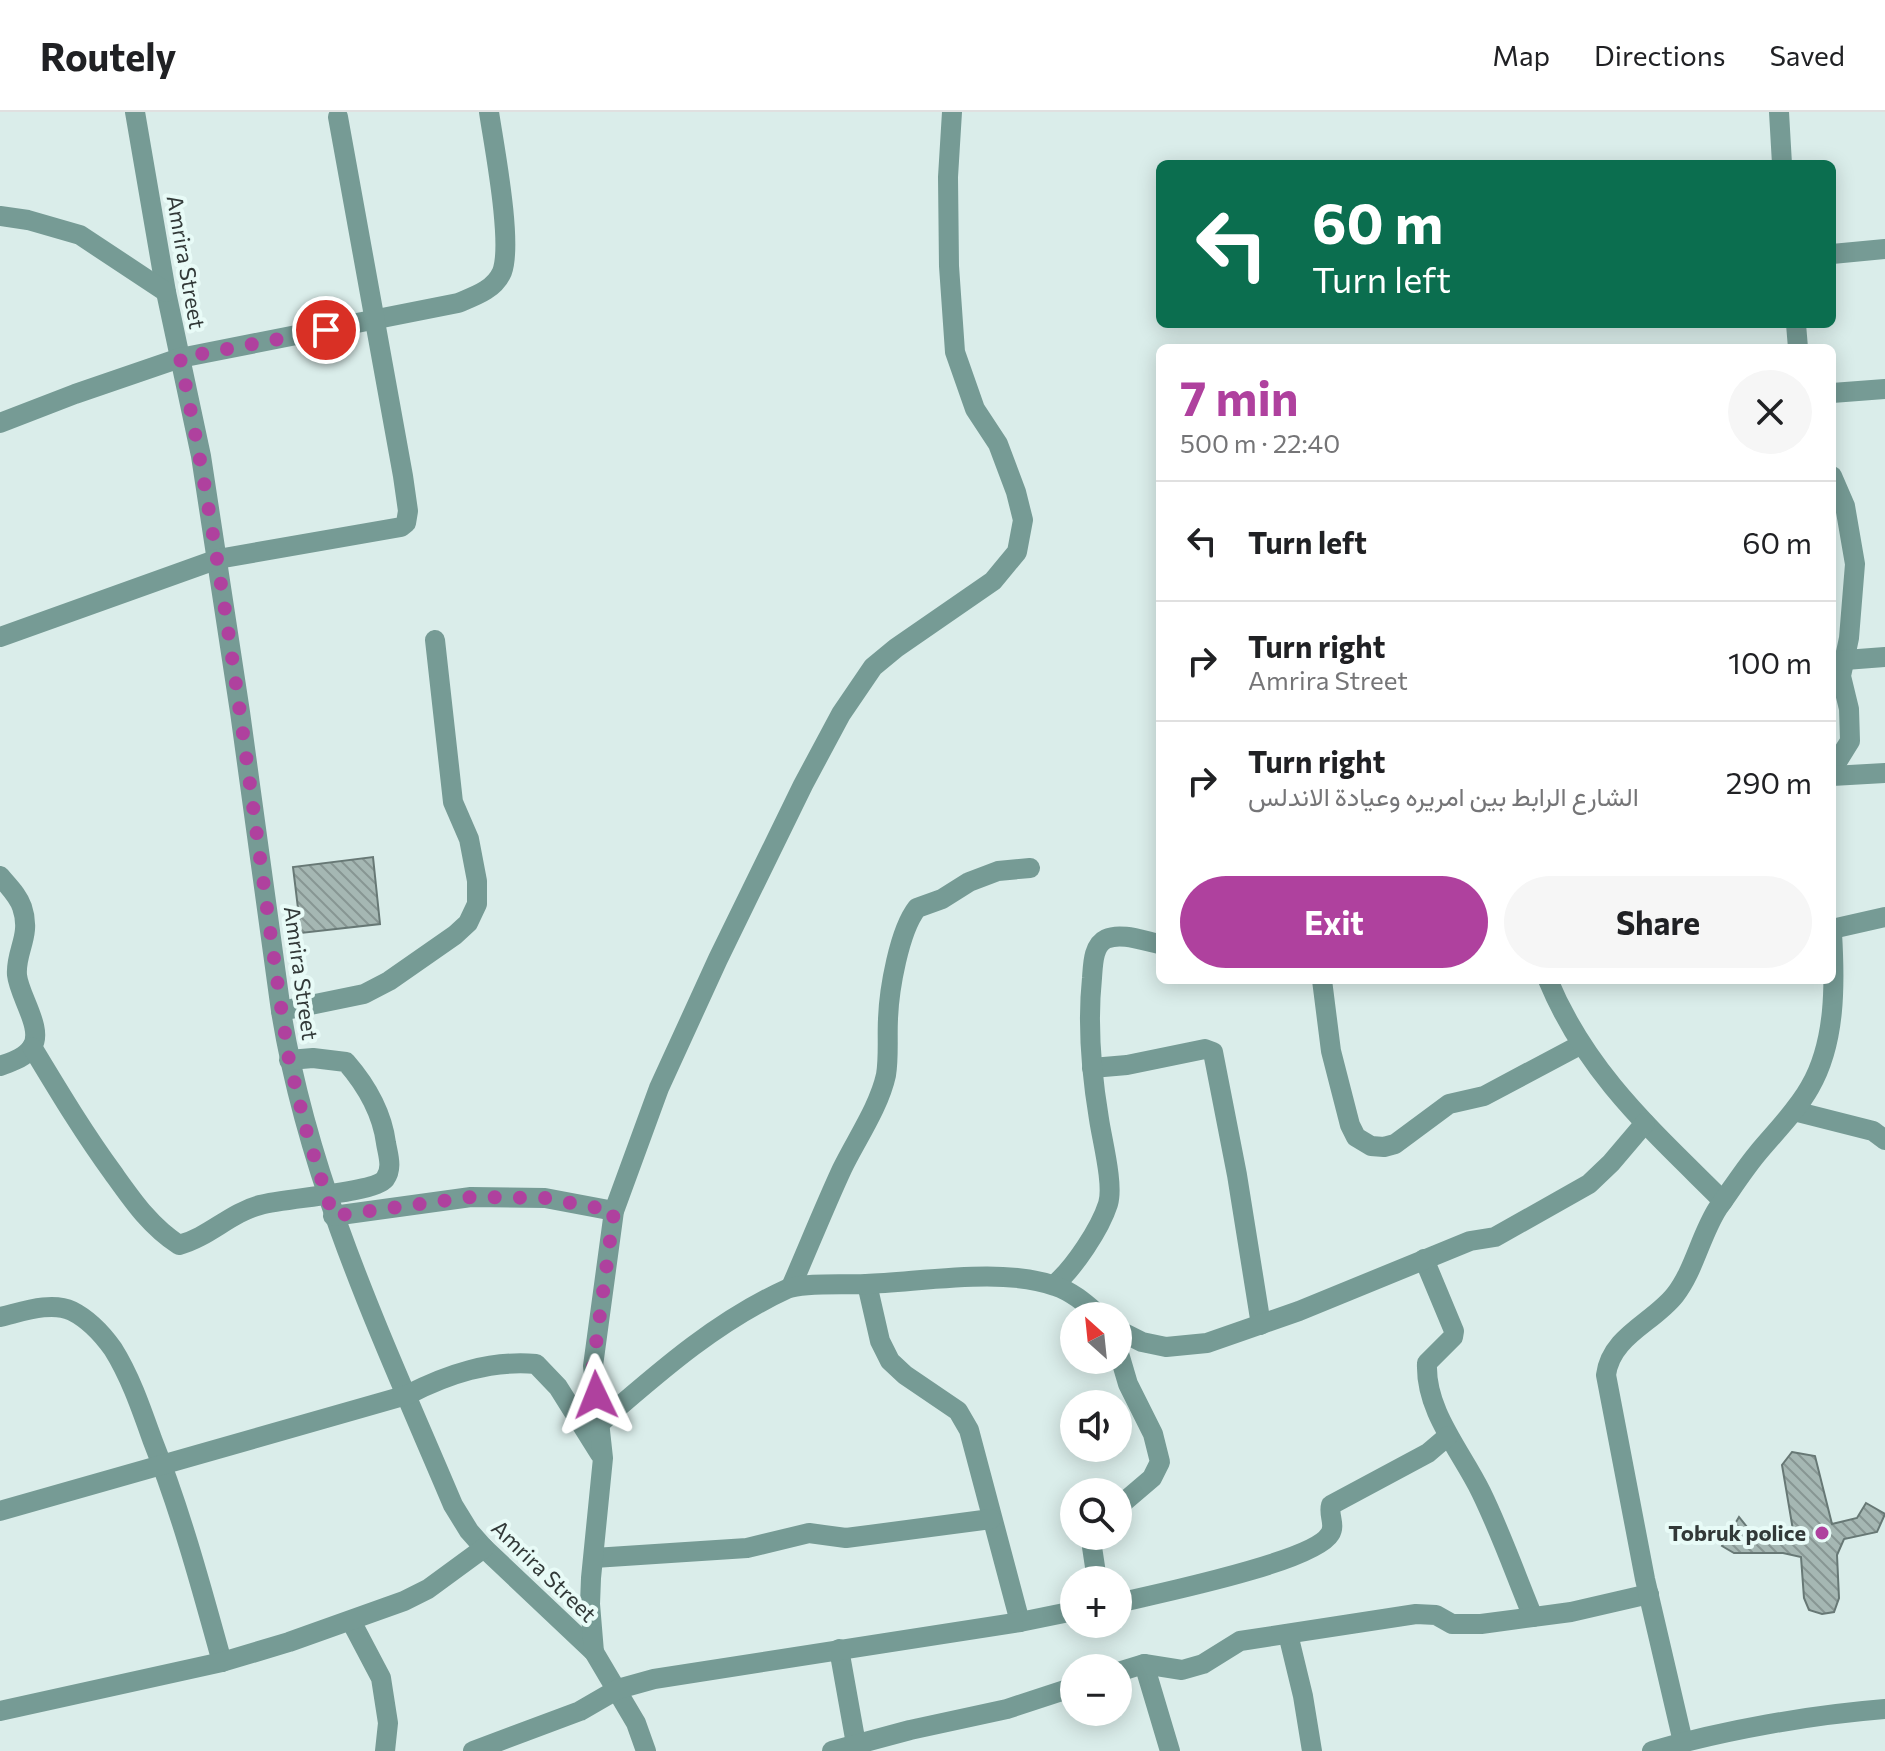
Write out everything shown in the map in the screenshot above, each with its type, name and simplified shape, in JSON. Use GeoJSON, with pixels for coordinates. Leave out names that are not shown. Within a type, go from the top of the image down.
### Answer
{"type":"FeatureCollection","features":[{"type":"Feature","properties":{"kind":"street","name":"Amrira Street"},"geometry":{"type":"LineString","coordinates":[[135,112],[166,292],[201,456],[281,1011],[289,1060],[308,1137],[333,1216],[453,1505],[484,1548],[594,1652],[636,1723],[646,1751]]}},
{"type":"Feature","properties":{"kind":"street"},"geometry":{"type":"LineString","coordinates":[[0,423],[180,358],[458,303],[485,292],[502,272],[505,249],[502,198],[489,112]]}},
{"type":"Feature","properties":{"kind":"street"},"geometry":{"type":"LineString","coordinates":[[594,1652],[590,1604],[603,1458],[593,1366],[614,1211],[659,1088],[718,959],[841,714],[873,667],[993,581],[1017,552],[1023,520],[1016,492],[998,444],[975,409],[955,352],[949,266],[948,177],[952,112]]}},
{"type":"Feature","properties":{"kind":"street"},"geometry":{"type":"LineString","coordinates":[[1779,112],[1782,160]]}},
{"type":"Feature","properties":{"kind":"street"},"geometry":{"type":"LineString","coordinates":[[0,637],[218,559],[401,527],[406,523],[408,511],[403,476],[338,117]]}},
{"type":"Feature","properties":{"kind":"street"},"geometry":{"type":"LineString","coordinates":[[0,216],[28,220],[80,235],[166,292]]}},
{"type":"Feature","properties":{"kind":"street"},"geometry":{"type":"LineString","coordinates":[[1836,254],[1885,249]]}},
{"type":"Feature","properties":{"kind":"street"},"geometry":{"type":"LineString","coordinates":[[1836,393],[1885,389]]}},
{"type":"Feature","properties":{"kind":"street"},"geometry":{"type":"LineString","coordinates":[[1836,487],[1845,506],[1855,564],[1849,638],[1837,661],[1849,709],[1850,733],[1845,752],[1836,767]]}},
{"type":"Feature","properties":{"kind":"street"},"geometry":{"type":"LineString","coordinates":[[281,1011],[364,994],[389,981],[455,935],[468,923],[477,904],[477,881],[469,839],[453,802],[435,640]]}},
{"type":"Feature","properties":{"kind":"street"},"geometry":{"type":"LineString","coordinates":[[1837,661],[1885,657]]}},
{"type":"Feature","properties":{"kind":"street"},"geometry":{"type":"LineString","coordinates":[[1836,773],[1885,773]]}},
{"type":"Feature","properties":{"kind":"street"},"geometry":{"type":"LineString","coordinates":[[791,1287],[843,1167],[864,1130],[885,1076],[892,988],[904,935],[914,912],[953,894],[977,878],[998,871],[1030,868]]}},
{"type":"Feature","properties":{"kind":"street"},"geometry":{"type":"LineString","coordinates":[[0,876],[22,907],[26,930],[17,975],[37,1032],[32,1047],[18,1060],[0,1066]]}},
{"type":"Feature","properties":{"kind":"street"},"geometry":{"type":"LineString","coordinates":[[1836,930],[1885,917]]}},
{"type":"Feature","properties":{"kind":"street"},"geometry":{"type":"LineString","coordinates":[[1054,1285],[1076,1261],[1109,1202],[1108,1169],[1089,1041],[1090,1000],[1098,946],[1103,940],[1115,937],[1156,943]]}},
{"type":"Feature","properties":{"kind":"street"},"geometry":{"type":"LineString","coordinates":[[1323,984],[1331,1051],[1350,1125],[1356,1137],[1371,1146],[1395,1144],[1449,1104],[1484,1096],[1580,1045]]}},
{"type":"Feature","properties":{"kind":"street"},"geometry":{"type":"LineString","coordinates":[[1550,984],[1563,1017],[1580,1045],[1632,1112],[1723,1201]]}},
{"type":"Feature","properties":{"kind":"street"},"geometry":{"type":"LineString","coordinates":[[1683,1742],[1649,1594],[1606,1375],[1607,1366],[1615,1348],[1678,1292],[1704,1234],[1723,1201],[1810,1087],[1829,1034],[1832,984]]}},
{"type":"Feature","properties":{"kind":"street"},"geometry":{"type":"LineString","coordinates":[[32,1047],[76,1122],[127,1192],[158,1231],[179,1245],[199,1240],[222,1221],[257,1206],[373,1188],[384,1179],[390,1166],[385,1135],[364,1082],[346,1062],[313,1058],[289,1060]]}},
{"type":"Feature","properties":{"kind":"street"},"geometry":{"type":"LineString","coordinates":[[1092,1068],[1127,1065],[1205,1049],[1213,1052],[1261,1325]]}},
{"type":"Feature","properties":{"kind":"street"},"geometry":{"type":"LineString","coordinates":[[1794,1111],[1873,1131],[1885,1140]]}},
{"type":"Feature","properties":{"kind":"street"},"geometry":{"type":"LineString","coordinates":[[1132,1337],[1166,1347],[1207,1343],[1261,1325],[1470,1241],[1495,1237],[1589,1184],[1645,1123]]}},
{"type":"Feature","properties":{"kind":"street"},"geometry":{"type":"LineString","coordinates":[[333,1216],[471,1197],[545,1198],[614,1211]]}},
{"type":"Feature","properties":{"kind":"street"},"geometry":{"type":"LineString","coordinates":[[1424,1259],[1454,1331],[1453,1337],[1432,1356],[1427,1371],[1432,1397],[1448,1436],[1480,1490],[1533,1617]]}},
{"type":"Feature","properties":{"kind":"street"},"geometry":{"type":"LineString","coordinates":[[599,1424],[686,1349],[731,1319],[791,1287],[1020,1278],[1054,1285],[1084,1302]]}},
{"type":"Feature","properties":{"kind":"street"},"geometry":{"type":"LineString","coordinates":[[867,1284],[880,1341],[890,1361],[958,1411],[969,1430],[1020,1622]]}},
{"type":"Feature","properties":{"kind":"street"},"geometry":{"type":"LineString","coordinates":[[0,1317],[47,1307],[70,1310],[100,1334],[124,1368],[189,1541],[222,1662]]}},
{"type":"Feature","properties":{"kind":"street"},"geometry":{"type":"LineString","coordinates":[[0,1511],[407,1395],[472,1369],[512,1362],[536,1364],[558,1387],[603,1458]]}},
{"type":"Feature","properties":{"kind":"street"},"geometry":{"type":"LineString","coordinates":[[1125,1374],[1153,1434],[1160,1462],[1152,1478],[1132,1495]]}},
{"type":"Feature","properties":{"kind":"street"},"geometry":{"type":"LineString","coordinates":[[1132,1600],[1251,1571],[1316,1547],[1329,1538],[1333,1527],[1329,1511],[1331,1505],[1428,1453],[1448,1436]]}},
{"type":"Feature","properties":{"kind":"street"},"geometry":{"type":"LineString","coordinates":[[594,1558],[747,1548],[809,1533],[846,1538],[991,1519]]}},
{"type":"Feature","properties":{"kind":"street"},"geometry":{"type":"LineString","coordinates":[[0,1711],[222,1662],[351,1621],[428,1589],[484,1548]]}},
{"type":"Feature","properties":{"kind":"street"},"geometry":{"type":"LineString","coordinates":[[1132,1668],[1144,1664],[1182,1670],[1203,1664],[1240,1641],[1416,1614],[1436,1615],[1452,1624],[1481,1624],[1571,1612],[1649,1594]]}},
{"type":"Feature","properties":{"kind":"street"},"geometry":{"type":"LineString","coordinates":[[473,1751],[580,1711],[618,1689],[654,1679],[1060,1614]]}},
{"type":"Feature","properties":{"kind":"street"},"geometry":{"type":"LineString","coordinates":[[351,1621],[381,1678],[388,1723],[385,1751]]}},
{"type":"Feature","properties":{"kind":"street"},"geometry":{"type":"LineString","coordinates":[[1288,1634],[1312,1751]]}},
{"type":"Feature","properties":{"kind":"street"},"geometry":{"type":"LineString","coordinates":[[839,1649],[856,1744]]}},
{"type":"Feature","properties":{"kind":"street"},"geometry":{"type":"LineString","coordinates":[[1144,1664],[1170,1751]]}},
{"type":"Feature","properties":{"kind":"street"},"geometry":{"type":"LineString","coordinates":[[832,1751],[985,1715],[1060,1691]]}},
{"type":"Feature","properties":{"kind":"street"},"geometry":{"type":"LineString","coordinates":[[1652,1751],[1683,1742],[1841,1712],[1885,1709]]}},
{"type":"Feature","properties":{"kind":"building"},"geometry":{"type":"Polygon","coordinates":[[[373,857],[380,924],[301,933],[293,867],[373,857]]]}},
{"type":"Feature","properties":{"kind":"building","name":"Tobruk police"},"geometry":{"type":"Polygon","coordinates":[[[1792,1452],[1815,1456],[1832,1524],[1857,1518],[1866,1503],[1885,1514],[1877,1532],[1844,1539],[1837,1555],[1839,1598],[1834,1612],[1822,1614],[1809,1610],[1804,1598],[1801,1557],[1783,1553],[1734,1553],[1722,1546],[1739,1517],[1751,1532],[1766,1534],[1793,1530],[1782,1465],[1792,1452]]]}},
{"type":"Feature","properties":{"kind":"place","name":"Tobruk police"},"geometry":{"type":"Point","coordinates":[1822,1533]}},
{"type":"Feature","properties":{"kind":"route"},"geometry":{"type":"LineString","coordinates":[[326,330],[180,358],[201,456],[218,559],[289,1060],[308,1137],[333,1216],[471,1197],[545,1198],[614,1211],[593,1366],[596,1395]]}}]}
